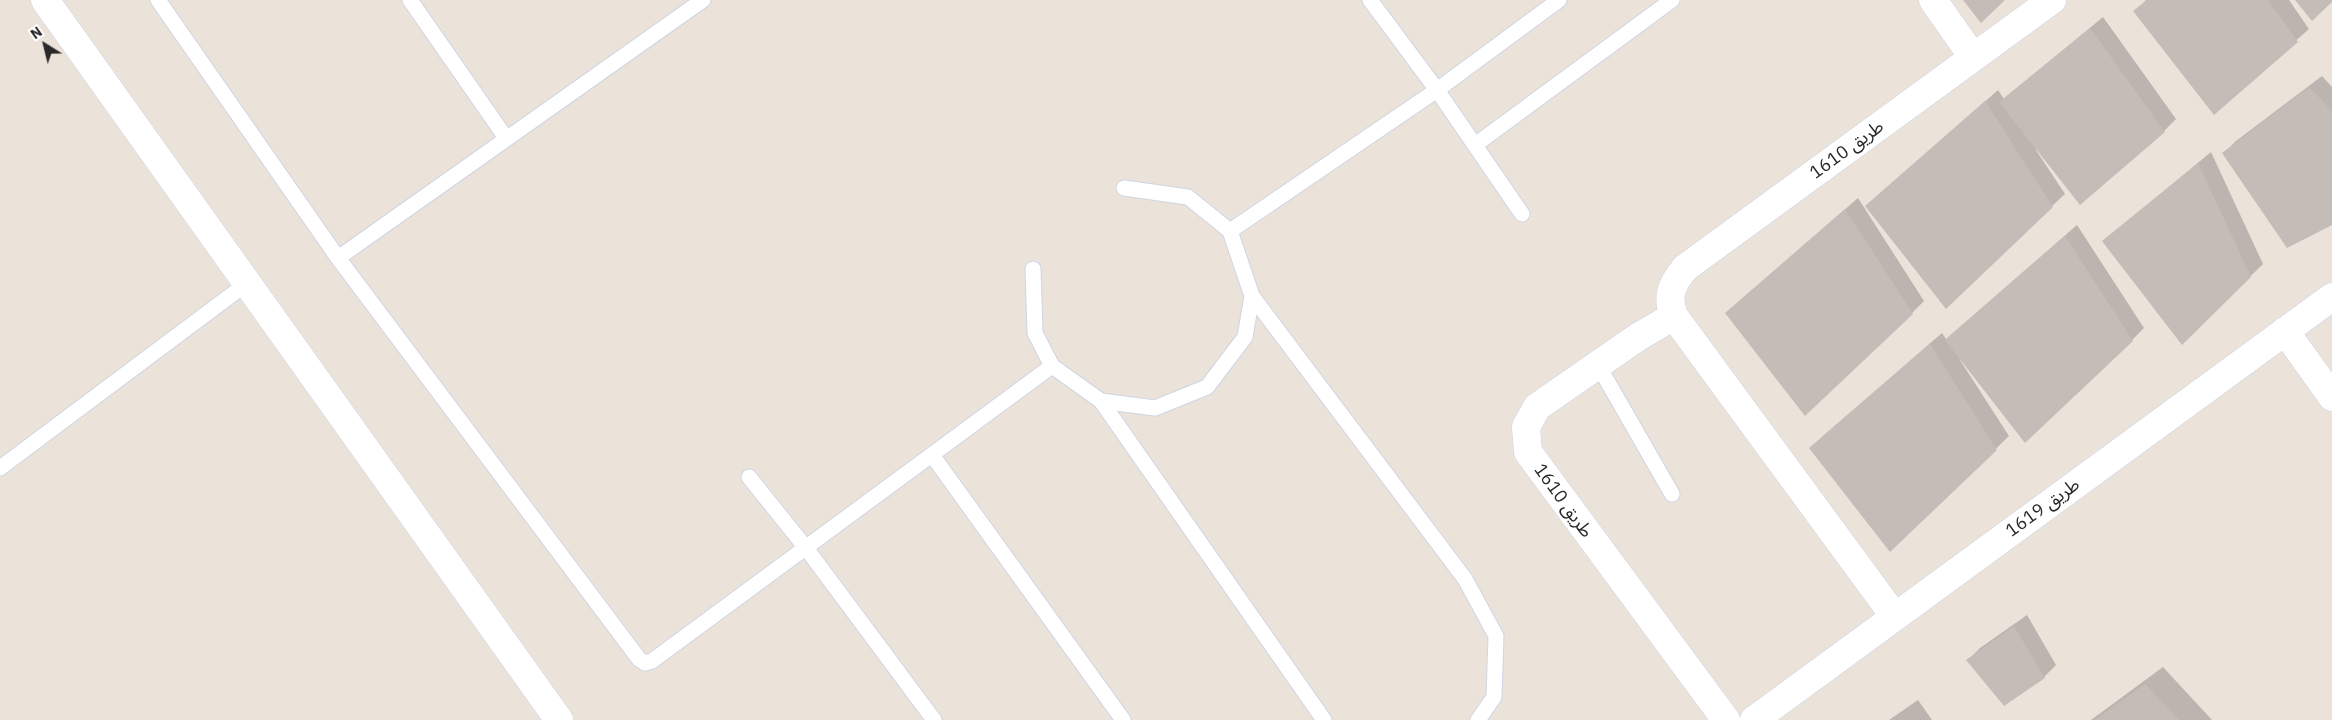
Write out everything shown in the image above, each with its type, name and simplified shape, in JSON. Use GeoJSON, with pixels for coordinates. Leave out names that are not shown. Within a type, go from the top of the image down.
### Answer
{"type":"FeatureCollection","features":[{"type":"Feature","properties":{"kind":"street"},"geometry":{"type":"LineString","coordinates":[[45,0],[559,720]]}},
{"type":"Feature","properties":{"kind":"street"},"geometry":{"type":"LineString","coordinates":[[1933,0],[1973,57]]}},
{"type":"Feature","properties":{"kind":"street","name":"طريق 1610"},"geometry":{"type":"LineString","coordinates":[[1895,617],[1674,316],[1669,304],[1672,284],[1685,268],[2052,0]]}},
{"type":"Feature","properties":{"kind":"street","name":"طريق 1619"},"geometry":{"type":"LineString","coordinates":[[1754,720],[2332,296]]}},
{"type":"Feature","properties":{"kind":"street","name":"طريق 1610"},"geometry":{"type":"LineString","coordinates":[[1674,316],[1638,336],[1537,407],[1526,427],[1528,452],[1726,720]]}},
{"type":"Feature","properties":{"kind":"street"},"geometry":{"type":"LineString","coordinates":[[2285,331],[2332,397]]}},
{"type":"Feature","properties":{"kind":"lane"},"geometry":{"type":"LineString","coordinates":[[158,0],[338,258],[639,659],[645,663],[652,661],[1052,366]]}},
{"type":"Feature","properties":{"kind":"lane"},"geometry":{"type":"LineString","coordinates":[[410,0],[506,138]]}},
{"type":"Feature","properties":{"kind":"lane"},"geometry":{"type":"LineString","coordinates":[[338,258],[703,0]]}},
{"type":"Feature","properties":{"kind":"lane"},"geometry":{"type":"LineString","coordinates":[[1370,0],[1437,90],[1522,214]]}},
{"type":"Feature","properties":{"kind":"lane"},"geometry":{"type":"LineString","coordinates":[[1230,231],[1437,90],[1559,0]]}},
{"type":"Feature","properties":{"kind":"lane"},"geometry":{"type":"LineString","coordinates":[[1475,145],[1672,0]]}},
{"type":"Feature","properties":{"kind":"lane"},"geometry":{"type":"LineString","coordinates":[[1124,188],[1188,197],[1230,231],[1252,296],[1465,579],[1496,636],[1494,697],[1478,720]]}},
{"type":"Feature","properties":{"kind":"lane"},"geometry":{"type":"LineString","coordinates":[[1033,269],[1035,333],[1052,366],[1100,401],[1324,720]]}},
{"type":"Feature","properties":{"kind":"lane"},"geometry":{"type":"LineString","coordinates":[[0,468],[246,284]]}},
{"type":"Feature","properties":{"kind":"lane"},"geometry":{"type":"LineString","coordinates":[[1100,401],[1155,408],[1206,387],[1244,337],[1252,296]]}},
{"type":"Feature","properties":{"kind":"lane"},"geometry":{"type":"LineString","coordinates":[[1598,365],[1672,494]]}},
{"type":"Feature","properties":{"kind":"lane"},"geometry":{"type":"LineString","coordinates":[[932,455],[1123,720]]}},
{"type":"Feature","properties":{"kind":"lane"},"geometry":{"type":"LineString","coordinates":[[749,477],[806,548],[934,720]]}},
{"type":"Feature","properties":{"kind":"building"},"geometry":{"type":"Polygon","coordinates":[[[1963,0],[2005,0],[1981,23],[1963,0]]]}},
{"type":"Feature","properties":{"kind":"building"},"geometry":{"type":"Polygon","coordinates":[[[2147,0],[2268,0],[2298,42],[2214,115],[2133,11],[2147,0]]]}},
{"type":"Feature","properties":{"kind":"building"},"geometry":{"type":"Polygon","coordinates":[[[2295,0],[2332,0],[2332,2],[2312,21],[2295,0]]]}},
{"type":"Feature","properties":{"kind":"building"},"geometry":{"type":"Polygon","coordinates":[[[2090,28],[2165,132],[2080,205],[1999,102],[2090,28]]]}},
{"type":"Feature","properties":{"kind":"building"},"geometry":{"type":"Polygon","coordinates":[[[2309,87],[2332,111],[2332,225],[2287,248],[2222,153],[2309,87]]]}},
{"type":"Feature","properties":{"kind":"building"},"geometry":{"type":"Polygon","coordinates":[[[1985,101],[2053,207],[1946,309],[1865,206],[1985,101]]]}},
{"type":"Feature","properties":{"kind":"building"},"geometry":{"type":"Polygon","coordinates":[[[2198,163],[2251,277],[2182,345],[2102,241],[2198,163]]]}},
{"type":"Feature","properties":{"kind":"building"},"geometry":{"type":"Polygon","coordinates":[[[1845,209],[1913,314],[1805,416],[1725,313],[1845,209]]]}},
{"type":"Feature","properties":{"kind":"building"},"geometry":{"type":"Polygon","coordinates":[[[2065,236],[2133,341],[2025,443],[1945,340],[2065,236]]]}},
{"type":"Feature","properties":{"kind":"building"},"geometry":{"type":"Polygon","coordinates":[[[1930,344],[1997,450],[1890,552],[1809,448],[1930,344]]]}},
{"type":"Feature","properties":{"kind":"building"},"geometry":{"type":"Polygon","coordinates":[[[2014,626],[2045,678],[2004,706],[1966,660],[2014,626]]]}},
{"type":"Feature","properties":{"kind":"building"},"geometry":{"type":"Polygon","coordinates":[[[2145,684],[2179,720],[2095,720],[2145,684]]]}}]}
